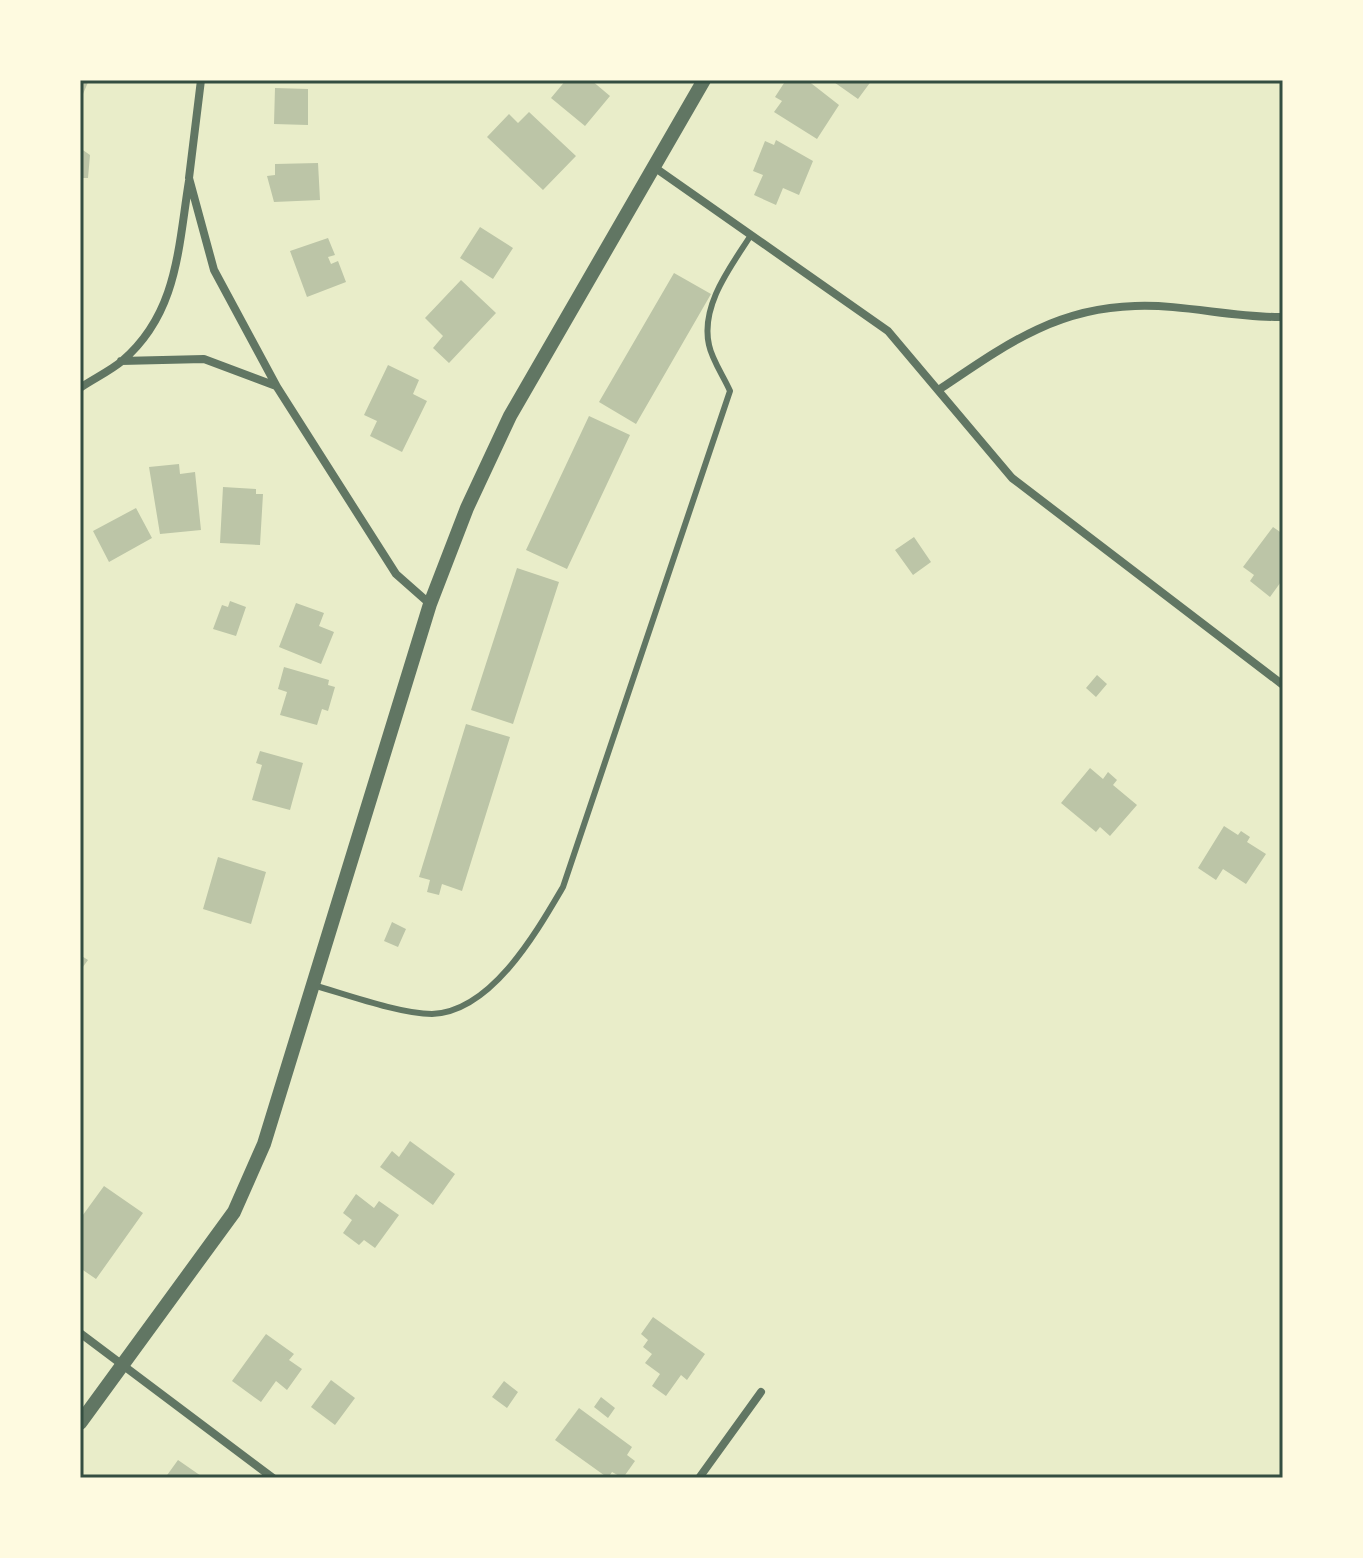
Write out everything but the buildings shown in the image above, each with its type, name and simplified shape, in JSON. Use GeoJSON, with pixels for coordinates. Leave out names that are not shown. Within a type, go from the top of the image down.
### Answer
{"type":"FeatureCollection","features":[{"type":"Feature","properties":{"kind":"street"},"geometry":{"type":"LineString","coordinates":[[80,388],[121,361],[152,328],[171,291],[201,80]]}},
{"type":"Feature","properties":{"kind":"street"},"geometry":{"type":"LineString","coordinates":[[80,1423],[234,1212],[264,1144],[430,604],[467,508],[510,416],[704,80]]}},
{"type":"Feature","properties":{"kind":"street"},"geometry":{"type":"LineString","coordinates":[[653,166],[888,331],[1012,478],[1283,685]]}},
{"type":"Feature","properties":{"kind":"street"},"geometry":{"type":"LineString","coordinates":[[189,178],[214,270],[277,387],[396,574],[430,604]]}},
{"type":"Feature","properties":{"kind":"street"},"geometry":{"type":"LineString","coordinates":[[940,389],[1025,332],[1089,309],[1138,305],[1283,317]]}},
{"type":"Feature","properties":{"kind":"street"},"geometry":{"type":"LineString","coordinates":[[121,361],[204,359],[277,387]]}},
{"type":"Feature","properties":{"kind":"street"},"geometry":{"type":"LineString","coordinates":[[80,1333],[273,1478]]}},
{"type":"Feature","properties":{"kind":"street"},"geometry":{"type":"LineString","coordinates":[[699,1478],[761,1392]]}},
{"type":"Feature","properties":{"kind":"lane"},"geometry":{"type":"LineString","coordinates":[[313,985],[431,1014],[460,1009],[485,994],[563,887],[730,391],[708,344],[712,310],[720,283],[751,235]]}}]}
